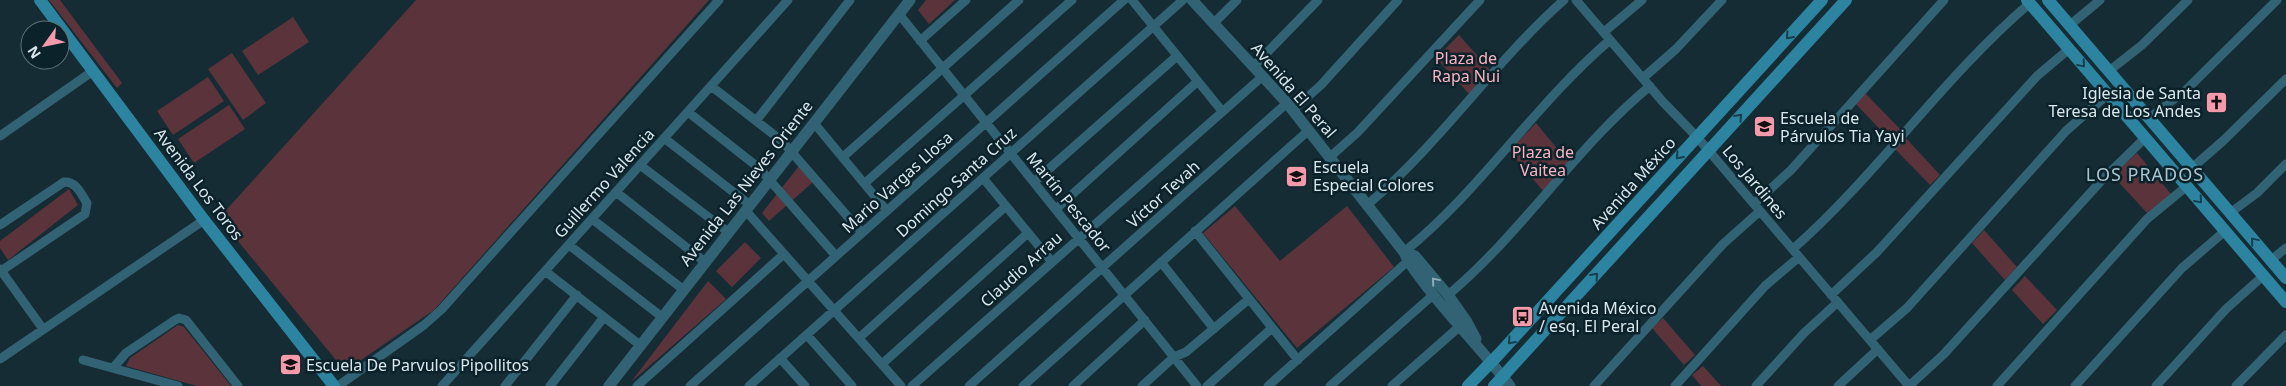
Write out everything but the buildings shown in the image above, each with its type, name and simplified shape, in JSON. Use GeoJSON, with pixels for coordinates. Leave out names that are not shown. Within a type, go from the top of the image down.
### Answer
{"type":"FeatureCollection","features":[{"type":"Feature","properties":{"kind":"main road","name":"Avenida Los Toros"},"geometry":{"type":"LineString","coordinates":[[40,0],[204,220],[334,386]]}},
{"type":"Feature","properties":{"kind":"main road","name":"Avenida México"},"geometry":{"type":"LineString","coordinates":[[1468,386],[1822,0]]}},
{"type":"Feature","properties":{"kind":"main road","name":"Avenida México"},"geometry":{"type":"LineString","coordinates":[[1502,383],[1846,0]]}},
{"type":"Feature","properties":{"kind":"main road"},"geometry":{"type":"LineString","coordinates":[[2048,0],[2286,278]]}},
{"type":"Feature","properties":{"kind":"main road"},"geometry":{"type":"LineString","coordinates":[[2029,1],[2286,302]]}},
{"type":"Feature","properties":{"kind":"street"},"geometry":{"type":"LineString","coordinates":[[338,386],[424,325],[441,310],[719,0]]}},
{"type":"Feature","properties":{"kind":"street","name":"Guillermo Valencia"},"geometry":{"type":"LineString","coordinates":[[442,386],[788,0]]}},
{"type":"Feature","properties":{"kind":"street"},"geometry":{"type":"LineString","coordinates":[[756,121],[850,0]]}},
{"type":"Feature","properties":{"kind":"street","name":"Avenida Las Nieves Oriente"},"geometry":{"type":"LineString","coordinates":[[609,386],[910,0]]}},
{"type":"Feature","properties":{"kind":"street"},"geometry":{"type":"LineString","coordinates":[[920,41],[966,0]]}},
{"type":"Feature","properties":{"kind":"street"},"geometry":{"type":"LineString","coordinates":[[843,157],[1019,0]]}},
{"type":"Feature","properties":{"kind":"street"},"geometry":{"type":"LineString","coordinates":[[865,183],[1072,0]]}},
{"type":"Feature","properties":{"kind":"street","name":"Mario Vargas Llosa"},"geometry":{"type":"LineString","coordinates":[[690,386],[1124,0]]}},
{"type":"Feature","properties":{"kind":"street"},"geometry":{"type":"LineString","coordinates":[[1132,0],[1222,111]]}},
{"type":"Feature","properties":{"kind":"street","name":"Domingo Santa Cruz"},"geometry":{"type":"LineString","coordinates":[[754,384],[780,358],[1183,0]]}},
{"type":"Feature","properties":{"kind":"street","name":"Avenida El Peral"},"geometry":{"type":"LineString","coordinates":[[1192,0],[1254,66],[1309,130],[1367,204],[1433,295],[1459,327],[1492,362],[1502,383]]}},
{"type":"Feature","properties":{"kind":"street"},"geometry":{"type":"LineString","coordinates":[[1213,24],[1237,0]]}},
{"type":"Feature","properties":{"kind":"street"},"geometry":{"type":"LineString","coordinates":[[1254,66],[1318,0]]}},
{"type":"Feature","properties":{"kind":"street","name":"Víctor Tevah"},"geometry":{"type":"LineString","coordinates":[[969,386],[1103,267],[1290,107],[1326,79],[1398,0]]}},
{"type":"Feature","properties":{"kind":"street"},"geometry":{"type":"LineString","coordinates":[[1330,157],[1358,132],[1480,0]]}},
{"type":"Feature","properties":{"kind":"street"},"geometry":{"type":"LineString","coordinates":[[1367,204],[1405,170],[1542,20],[1564,0]]}},
{"type":"Feature","properties":{"kind":"street","name":"Los Jardines"},"geometry":{"type":"LineString","coordinates":[[1576,0],[1697,137],[1909,386]]}},
{"type":"Feature","properties":{"kind":"street"},"geometry":{"type":"LineString","coordinates":[[1604,32],[1642,0]]}},
{"type":"Feature","properties":{"kind":"street"},"geometry":{"type":"LineString","coordinates":[[1643,78],[1676,49],[1722,0]]}},
{"type":"Feature","properties":{"kind":"street"},"geometry":{"type":"LineString","coordinates":[[1754,204],[1791,170],[1944,0]]}},
{"type":"Feature","properties":{"kind":"street"},"geometry":{"type":"LineString","coordinates":[[2070,25],[2100,0]]}},
{"type":"Feature","properties":{"kind":"street"},"geometry":{"type":"LineString","coordinates":[[2109,71],[2142,45],[2188,0]]}},
{"type":"Feature","properties":{"kind":"street"},"geometry":{"type":"LineString","coordinates":[[2149,118],[2185,91],[2277,0]]}},
{"type":"Feature","properties":{"kind":"street"},"geometry":{"type":"LineString","coordinates":[[1792,249],[1827,218],[1985,43],[2029,1]]}},
{"type":"Feature","properties":{"kind":"street","name":"Martín Pescador"},"geometry":{"type":"LineString","coordinates":[[898,14],[1197,386]]}},
{"type":"Feature","properties":{"kind":"street"},"geometry":{"type":"LineString","coordinates":[[1268,386],[1298,360],[1406,256],[1447,214],[1578,69],[1610,40]]}},
{"type":"Feature","properties":{"kind":"street"},"geometry":{"type":"LineString","coordinates":[[1831,295],[1876,252],[2037,76],[2069,49]]}},
{"type":"Feature","properties":{"kind":"street"},"geometry":{"type":"LineString","coordinates":[[1034,182],[1177,56]]}},
{"type":"Feature","properties":{"kind":"street"},"geometry":{"type":"LineString","coordinates":[[0,136],[93,71]]}},
{"type":"Feature","properties":{"kind":"street","name":"Claudio Arrau"},"geometry":{"type":"LineString","coordinates":[[912,386],[1263,76]]}},
{"type":"Feature","properties":{"kind":"street"},"geometry":{"type":"LineString","coordinates":[[2192,168],[2224,140],[2286,79]]}},
{"type":"Feature","properties":{"kind":"street"},"geometry":{"type":"LineString","coordinates":[[1056,209],[1198,82]]}},
{"type":"Feature","properties":{"kind":"street"},"geometry":{"type":"LineString","coordinates":[[711,86],[782,142],[862,233]]}},
{"type":"Feature","properties":{"kind":"street"},"geometry":{"type":"LineString","coordinates":[[1448,296],[1484,263],[1613,120],[1650,86]]}},
{"type":"Feature","properties":{"kind":"street"},"geometry":{"type":"LineString","coordinates":[[1870,340],[1907,308],[2066,131],[2108,94]]}},
{"type":"Feature","properties":{"kind":"street"},"geometry":{"type":"LineString","coordinates":[[688,112],[760,168],[836,256]]}},
{"type":"Feature","properties":{"kind":"street"},"geometry":{"type":"LineString","coordinates":[[814,123],[887,210]]}},
{"type":"Feature","properties":{"kind":"street"},"geometry":{"type":"LineString","coordinates":[[1023,386],[1309,130]]}},
{"type":"Feature","properties":{"kind":"street"},"geometry":{"type":"LineString","coordinates":[[664,138],[748,208],[784,254],[902,386]]}},
{"type":"Feature","properties":{"kind":"street"},"geometry":{"type":"LineString","coordinates":[[1909,386],[1944,354],[2102,180],[2145,138]]}},
{"type":"Feature","properties":{"kind":"street"},"geometry":{"type":"LineString","coordinates":[[2230,213],[2257,193],[2286,164]]}},
{"type":"Feature","properties":{"kind":"street"},"geometry":{"type":"LineString","coordinates":[[640,165],[728,232]]}},
{"type":"Feature","properties":{"kind":"street"},"geometry":{"type":"LineString","coordinates":[[983,178],[1052,262]]}},
{"type":"Feature","properties":{"kind":"street"},"geometry":{"type":"LineString","coordinates":[[0,225],[64,182],[74,184],[87,203],[84,214],[1,270],[43,329]]}},
{"type":"Feature","properties":{"kind":"street"},"geometry":{"type":"LineString","coordinates":[[1997,386],[2148,220],[2187,186]]}},
{"type":"Feature","properties":{"kind":"street"},"geometry":{"type":"LineString","coordinates":[[616,192],[705,262]]}},
{"type":"Feature","properties":{"kind":"street"},"geometry":{"type":"LineString","coordinates":[[859,338],[1006,206]]}},
{"type":"Feature","properties":{"kind":"street"},"geometry":{"type":"LineString","coordinates":[[1594,386],[1723,244],[1760,211]]}},
{"type":"Feature","properties":{"kind":"street"},"geometry":{"type":"LineString","coordinates":[[592,219],[684,290]]}},
{"type":"Feature","properties":{"kind":"street"},"geometry":{"type":"LineString","coordinates":[[0,359],[204,220]]}},
{"type":"Feature","properties":{"kind":"street"},"geometry":{"type":"LineString","coordinates":[[1196,231],[1298,360]]}},
{"type":"Feature","properties":{"kind":"street"},"geometry":{"type":"LineString","coordinates":[[2075,386],[2182,268],[2225,231]]}},
{"type":"Feature","properties":{"kind":"street"},"geometry":{"type":"LineString","coordinates":[[882,364],[1028,233]]}},
{"type":"Feature","properties":{"kind":"street"},"geometry":{"type":"LineString","coordinates":[[569,244],[662,317]]}},
{"type":"Feature","properties":{"kind":"street"},"geometry":{"type":"LineString","coordinates":[[2271,260],[2286,248]]}},
{"type":"Feature","properties":{"kind":"street"},"geometry":{"type":"LineString","coordinates":[[636,386],[784,254]]}},
{"type":"Feature","properties":{"kind":"street","name":"Avenida El Peral"},"geometry":{"type":"LineString","coordinates":[[1406,256],[1415,256],[1448,296],[1467,322],[1482,350]]}},
{"type":"Feature","properties":{"kind":"street"},"geometry":{"type":"LineString","coordinates":[[1675,386],[1765,286],[1799,257]]}},
{"type":"Feature","properties":{"kind":"street"},"geometry":{"type":"LineString","coordinates":[[1161,262],[1214,329]]}},
{"type":"Feature","properties":{"kind":"street"},"geometry":{"type":"LineString","coordinates":[[545,271],[640,345]]}},
{"type":"Feature","properties":{"kind":"street"},"geometry":{"type":"LineString","coordinates":[[2156,386],[2234,301],[2264,276]]}},
{"type":"Feature","properties":{"kind":"street"},"geometry":{"type":"LineString","coordinates":[[505,386],[577,295]]}},
{"type":"Feature","properties":{"kind":"street"},"geometry":{"type":"LineString","coordinates":[[1330,386],[1433,295]]}},
{"type":"Feature","properties":{"kind":"street"},"geometry":{"type":"LineString","coordinates":[[1142,386],[1174,357],[1186,352],[1249,299]]}},
{"type":"Feature","properties":{"kind":"street"},"geometry":{"type":"LineString","coordinates":[[1756,386],[1804,333],[1838,302]]}},
{"type":"Feature","properties":{"kind":"street"},"geometry":{"type":"LineString","coordinates":[[550,386],[604,316]]}},
{"type":"Feature","properties":{"kind":"street"},"geometry":{"type":"LineString","coordinates":[[113,368],[126,353],[174,320],[182,318],[186,320],[238,386]]}},
{"type":"Feature","properties":{"kind":"street"},"geometry":{"type":"LineString","coordinates":[[1072,386],[1145,320]]}},
{"type":"Feature","properties":{"kind":"street"},"geometry":{"type":"LineString","coordinates":[[1392,386],[1459,327]]}},
{"type":"Feature","properties":{"kind":"street"},"geometry":{"type":"LineString","coordinates":[[1207,386],[1272,328]]}},
{"type":"Feature","properties":{"kind":"street"},"geometry":{"type":"LineString","coordinates":[[807,334],[852,386]]}},
{"type":"Feature","properties":{"kind":"street"},"geometry":{"type":"LineString","coordinates":[[2236,386],[2286,335]]}},
{"type":"Feature","properties":{"kind":"street"},"geometry":{"type":"LineString","coordinates":[[1838,386],[1878,349]]}},
{"type":"Feature","properties":{"kind":"street"},"geometry":{"type":"LineString","coordinates":[[780,358],[805,386]]}},
{"type":"Feature","properties":{"kind":"street"},"geometry":{"type":"LineString","coordinates":[[83,360],[178,386]]}},
{"type":"Feature","properties":{"kind":"green space"},"geometry":{"type":"Polygon","coordinates":[[[49,0],[60,0],[122,83],[117,88],[70,27],[70,20],[64,20],[49,0]]]}},
{"type":"Feature","properties":{"kind":"green space"},"geometry":{"type":"Polygon","coordinates":[[[416,0],[709,0],[434,310],[345,371],[219,218],[416,0]]]}},
{"type":"Feature","properties":{"kind":"green space"},"geometry":{"type":"Polygon","coordinates":[[[926,0],[955,0],[929,24],[918,10],[926,0]]]}},
{"type":"Feature","properties":{"kind":"green space"},"geometry":{"type":"Polygon","coordinates":[[[293,17],[309,42],[258,75],[242,51],[293,17]]]}},
{"type":"Feature","properties":{"kind":"green space","name":"Plaza de Rapa Nui"},"geometry":{"type":"Polygon","coordinates":[[[1459,35],[1490,70],[1469,94],[1436,58],[1459,35]]]}},
{"type":"Feature","properties":{"kind":"green space"},"geometry":{"type":"Polygon","coordinates":[[[232,53],[266,103],[243,120],[208,69],[232,53]]]}},
{"type":"Feature","properties":{"kind":"green space"},"geometry":{"type":"Polygon","coordinates":[[[208,77],[224,101],[173,135],[157,111],[208,77]]]}},
{"type":"Feature","properties":{"kind":"green space"},"geometry":{"type":"Polygon","coordinates":[[[1865,93],[1901,130],[1890,140],[1855,103],[1865,93]]]}},
{"type":"Feature","properties":{"kind":"green space"},"geometry":{"type":"Polygon","coordinates":[[[229,105],[245,129],[194,163],[178,139],[229,105]]]}},
{"type":"Feature","properties":{"kind":"green space","name":"Plaza de Vaitea"},"geometry":{"type":"Polygon","coordinates":[[[1536,123],[1569,163],[1544,192],[1509,151],[1536,123]]]}},
{"type":"Feature","properties":{"kind":"green space"},"geometry":{"type":"Polygon","coordinates":[[[1905,137],[1940,175],[1930,185],[1894,148],[1905,137]]]}},
{"type":"Feature","properties":{"kind":"green space"},"geometry":{"type":"Polygon","coordinates":[[[2137,153],[2171,194],[2148,214],[2112,175],[2137,153]]]}},
{"type":"Feature","properties":{"kind":"green space"},"geometry":{"type":"Polygon","coordinates":[[[799,166],[813,182],[769,221],[762,213],[799,166]]]}},
{"type":"Feature","properties":{"kind":"green space"},"geometry":{"type":"Polygon","coordinates":[[[69,189],[78,205],[8,260],[0,248],[0,241],[69,189]]]}},
{"type":"Feature","properties":{"kind":"green space"},"geometry":{"type":"Polygon","coordinates":[[[1235,206],[1280,261],[1347,206],[1394,267],[1297,348],[1203,233],[1235,206]]]}},
{"type":"Feature","properties":{"kind":"green space"},"geometry":{"type":"Polygon","coordinates":[[[1984,230],[2017,267],[2005,280],[1972,243],[1984,230]]]}},
{"type":"Feature","properties":{"kind":"green space"},"geometry":{"type":"Polygon","coordinates":[[[745,242],[761,258],[732,287],[716,271],[745,242]]]}},
{"type":"Feature","properties":{"kind":"green space"},"geometry":{"type":"Polygon","coordinates":[[[2025,276],[2057,310],[2043,324],[2012,290],[2025,276]]]}},
{"type":"Feature","properties":{"kind":"green space"},"geometry":{"type":"Polygon","coordinates":[[[708,281],[726,299],[631,382],[708,281]]]}},
{"type":"Feature","properties":{"kind":"green space"},"geometry":{"type":"Polygon","coordinates":[[[1663,318],[1695,355],[1684,365],[1652,328],[1663,318]]]}},
{"type":"Feature","properties":{"kind":"green space"},"geometry":{"type":"Polygon","coordinates":[[[178,325],[184,327],[231,386],[197,386],[126,366],[130,358],[178,325]]]}},
{"type":"Feature","properties":{"kind":"green space"},"geometry":{"type":"Polygon","coordinates":[[[1703,366],[1721,386],[1701,386],[1692,375],[1703,366]]]}},
{"type":"Feature","properties":{"kind":"place","name":"Iglesia de Santa Teresa de Los Andes"},"geometry":{"type":"Point","coordinates":[2217,102]}},
{"type":"Feature","properties":{"kind":"place","name":"Escuela de Párvulos Tia Yayi"},"geometry":{"type":"Point","coordinates":[1764,127]}},
{"type":"Feature","properties":{"kind":"place","name":"Escuela Especial Colores"},"geometry":{"type":"Point","coordinates":[1297,176]}},
{"type":"Feature","properties":{"kind":"place","name":"Avenida México / esq. El Peral"},"geometry":{"type":"Point","coordinates":[1523,317]}},
{"type":"Feature","properties":{"kind":"place","name":"Escuela De Parvulos Pipollitos"},"geometry":{"type":"Point","coordinates":[290,365]}},
{"type":"Feature","properties":{"kind":"district","name":"LOS PRADOS"},"geometry":{"type":"Point","coordinates":[2145,175]}}]}
